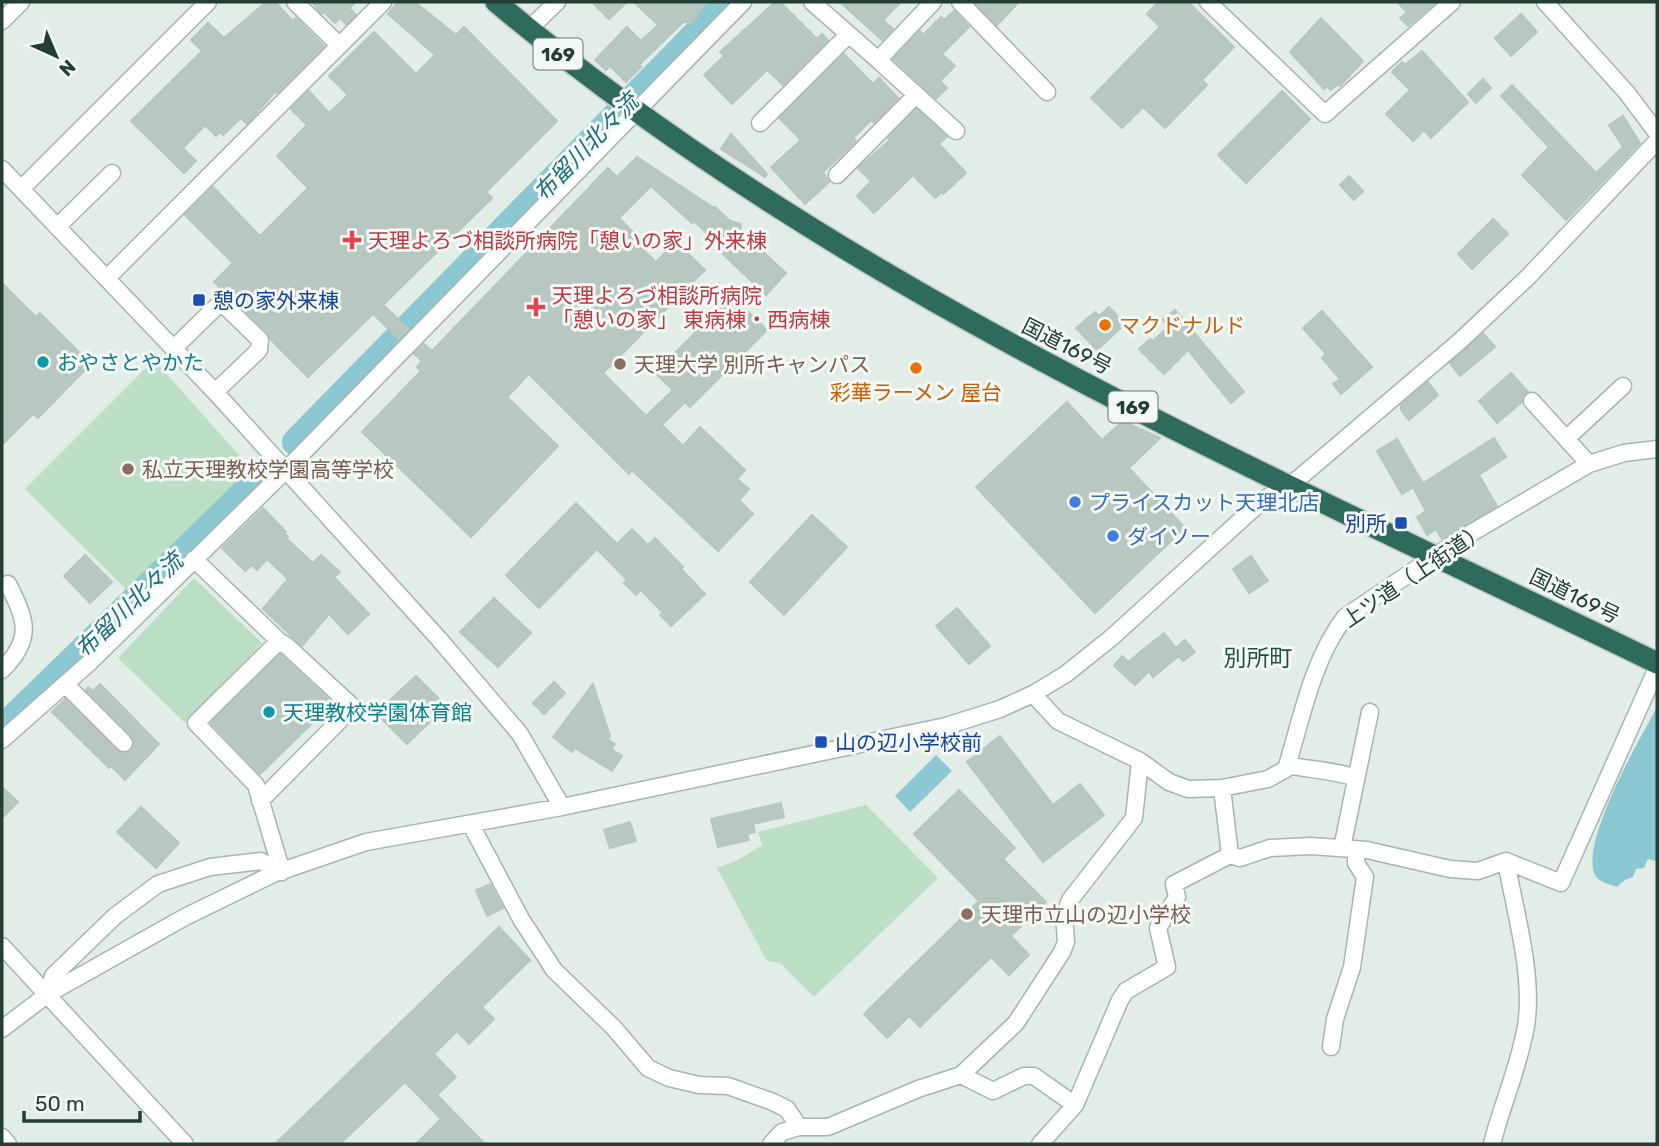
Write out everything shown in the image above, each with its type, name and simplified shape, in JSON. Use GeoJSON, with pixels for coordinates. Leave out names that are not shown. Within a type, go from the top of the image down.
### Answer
{"type":"FeatureCollection","features":[{"type":"Feature","properties":{"kind":"highway","name":"国道169号"},"geometry":{"type":"LineString","coordinates":[[496,2],[631,107],[793,217],[949,311],[1043,363],[1657,663]]}},
{"type":"Feature","properties":{"kind":"street"},"geometry":{"type":"LineString","coordinates":[[2,21],[21,2]]}},
{"type":"Feature","properties":{"kind":"street"},"geometry":{"type":"LineString","coordinates":[[22,188],[208,2]]}},
{"type":"Feature","properties":{"kind":"street"},"geometry":{"type":"LineString","coordinates":[[295,2],[339,45]]}},
{"type":"Feature","properties":{"kind":"street"},"geometry":{"type":"LineString","coordinates":[[107,278],[383,2]]}},
{"type":"Feature","properties":{"kind":"street"},"geometry":{"type":"LineString","coordinates":[[529,29],[557,2]]}},
{"type":"Feature","properties":{"kind":"street"},"geometry":{"type":"LineString","coordinates":[[2,740],[65,684],[194,559],[631,107],[743,2]]}},
{"type":"Feature","properties":{"kind":"street"},"geometry":{"type":"LineString","coordinates":[[812,2],[956,131]]}},
{"type":"Feature","properties":{"kind":"street"},"geometry":{"type":"LineString","coordinates":[[878,60],[933,2]]}},
{"type":"Feature","properties":{"kind":"street"},"geometry":{"type":"LineString","coordinates":[[960,2],[1047,92]]}},
{"type":"Feature","properties":{"kind":"street"},"geometry":{"type":"LineString","coordinates":[[1208,2],[1325,114],[1452,2]]}},
{"type":"Feature","properties":{"kind":"street"},"geometry":{"type":"LineString","coordinates":[[1545,2],[1627,93],[1657,133]]}},
{"type":"Feature","properties":{"kind":"street"},"geometry":{"type":"LineString","coordinates":[[760,123],[848,35]]}},
{"type":"Feature","properties":{"kind":"street"},"geometry":{"type":"LineString","coordinates":[[837,175],[916,95]]}},
{"type":"Feature","properties":{"kind":"street"},"geometry":{"type":"LineString","coordinates":[[2,1029],[48,994],[185,917],[282,872],[366,842],[562,807],[946,726],[1000,709],[1033,694],[1066,674],[1111,638],[1263,500],[1289,484],[1479,323],[1528,277],[1657,141]]}},
{"type":"Feature","properties":{"kind":"street"},"geometry":{"type":"LineString","coordinates":[[2,169],[215,392],[430,629],[520,734],[562,807]]}},
{"type":"Feature","properties":{"kind":"street"},"geometry":{"type":"LineString","coordinates":[[58,226],[112,173]]}},
{"type":"Feature","properties":{"kind":"street"},"geometry":{"type":"LineString","coordinates":[[174,348],[216,307],[224,305],[260,340],[259,350],[215,392]]}},
{"type":"Feature","properties":{"kind":"street"},"geometry":{"type":"LineString","coordinates":[[1567,438],[1622,386]]}},
{"type":"Feature","properties":{"kind":"street"},"geometry":{"type":"LineString","coordinates":[[1532,401],[1589,464]]}},
{"type":"Feature","properties":{"kind":"street","name":"上ツ道（上街道）"},"geometry":{"type":"LineString","coordinates":[[1287,765],[1316,671],[1333,633],[1345,617],[1436,555],[1589,464],[1624,453],[1657,449]]}},
{"type":"Feature","properties":{"kind":"street"},"geometry":{"type":"LineString","coordinates":[[194,559],[279,641],[353,707],[260,801]]}},
{"type":"Feature","properties":{"kind":"street"},"geometry":{"type":"LineString","coordinates":[[2,670],[13,659],[23,640],[24,617],[8,584]]}},
{"type":"Feature","properties":{"kind":"street"},"geometry":{"type":"LineString","coordinates":[[279,641],[196,723],[256,785],[282,872]]}},
{"type":"Feature","properties":{"kind":"street"},"geometry":{"type":"LineString","coordinates":[[1040,1144],[1075,1105],[1126,991],[1167,967],[1158,928],[1177,897],[1174,884],[1230,855],[1240,858],[1270,848],[1311,846],[1349,848],[1450,869],[1478,871],[1506,862],[1561,883],[1657,668]]}},
{"type":"Feature","properties":{"kind":"street"},"geometry":{"type":"LineString","coordinates":[[65,684],[124,743]]}},
{"type":"Feature","properties":{"kind":"street"},"geometry":{"type":"LineString","coordinates":[[1033,694],[1058,721],[1140,761],[1169,782],[1188,789],[1222,788],[1268,779],[1286,769],[1287,765],[1316,771],[1336,771],[1356,778]]}},
{"type":"Feature","properties":{"kind":"street"},"geometry":{"type":"LineString","coordinates":[[1332,1047],[1335,1019],[1352,967],[1365,877],[1349,848],[1356,778],[1370,712]]}},
{"type":"Feature","properties":{"kind":"street"},"geometry":{"type":"LineString","coordinates":[[771,1144],[782,1132],[799,1126],[828,1127],[918,1089],[961,1075],[1016,1023],[1062,952],[1066,942],[1064,916],[1070,900],[1134,818],[1140,761]]}},
{"type":"Feature","properties":{"kind":"street"},"geometry":{"type":"LineString","coordinates":[[1222,788],[1230,855]]}},
{"type":"Feature","properties":{"kind":"street"},"geometry":{"type":"LineString","coordinates":[[471,825],[521,919],[554,970],[614,1028],[648,1068],[669,1078],[728,1086],[773,1102],[787,1109],[799,1126]]}},
{"type":"Feature","properties":{"kind":"street"},"geometry":{"type":"LineString","coordinates":[[48,994],[53,976],[116,916],[158,884],[209,866],[261,861],[282,872]]}},
{"type":"Feature","properties":{"kind":"street"},"geometry":{"type":"LineString","coordinates":[[1492,1144],[1519,1062],[1526,1023],[1526,972],[1506,862]]}},
{"type":"Feature","properties":{"kind":"street"},"geometry":{"type":"LineString","coordinates":[[2,946],[185,1144]]}},
{"type":"Feature","properties":{"kind":"street"},"geometry":{"type":"LineString","coordinates":[[961,1075],[993,1091],[1024,1076],[1034,1076],[1075,1105]]}},
{"type":"Feature","properties":{"kind":"street"},"geometry":{"type":"LineString","coordinates":[[2,1137],[8,1144]]}},
{"type":"Feature","properties":{"kind":"green space"},"geometry":{"type":"Polygon","coordinates":[[[154,360],[247,464],[246,478],[132,595],[25,489],[154,360]]]}},
{"type":"Feature","properties":{"kind":"green space"},"geometry":{"type":"Polygon","coordinates":[[[194,578],[262,643],[185,723],[118,658],[194,578]]]}},
{"type":"Feature","properties":{"kind":"green space"},"geometry":{"type":"Polygon","coordinates":[[[866,805],[938,878],[814,997],[780,963],[767,961],[717,868],[738,860],[762,845],[758,832],[866,805]]]}},
{"type":"Feature","properties":{"kind":"water"},"geometry":{"type":"Polygon","coordinates":[[[1657,707],[1657,858],[1655,861],[1648,859],[1644,868],[1636,869],[1633,877],[1617,887],[1600,881],[1594,873],[1596,837],[1614,790],[1657,707]]]}},
{"type":"Feature","properties":{"kind":"water"},"geometry":{"type":"Polygon","coordinates":[[[936,755],[952,771],[910,812],[895,796],[936,755]]]}},
{"type":"Feature","properties":{"kind":"building"},"geometry":{"type":"Polygon","coordinates":[[[266,2],[275,2],[293,21],[296,18],[324,46],[275,92],[247,124],[241,118],[223,135],[220,132],[216,136],[205,125],[183,148],[196,161],[184,173],[131,121],[202,51],[191,40],[208,23],[224,38],[266,2]]]}},
{"type":"Feature","properties":{"kind":"building"},"geometry":{"type":"Polygon","coordinates":[[[312,2],[356,2],[349,8],[356,15],[346,24],[340,18],[335,23],[324,12],[322,14],[312,2]]]}},
{"type":"Feature","properties":{"kind":"building"},"geometry":{"type":"Polygon","coordinates":[[[398,2],[415,2],[456,35],[464,27],[557,121],[486,192],[492,198],[383,305],[409,329],[399,339],[373,314],[308,377],[270,339],[267,332],[214,282],[233,263],[185,215],[213,187],[260,236],[308,188],[277,156],[307,125],[291,109],[309,91],[329,113],[348,95],[329,76],[374,32],[416,74],[435,55],[388,14],[398,2]]]}},
{"type":"Feature","properties":{"kind":"building"},"geometry":{"type":"Polygon","coordinates":[[[592,2],[627,2],[609,19],[592,2]]]}},
{"type":"Feature","properties":{"kind":"building"},"geometry":{"type":"Polygon","coordinates":[[[634,2],[707,2],[695,14],[698,16],[689,24],[686,21],[681,24],[639,65],[641,67],[626,82],[610,66],[606,70],[595,60],[627,27],[641,41],[658,25],[634,2]]]}},
{"type":"Feature","properties":{"kind":"building"},"geometry":{"type":"Polygon","coordinates":[[[775,2],[780,2],[817,39],[822,34],[828,40],[783,85],[767,70],[732,104],[704,75],[724,56],[720,52],[775,2]]]}},
{"type":"Feature","properties":{"kind":"building"},"geometry":{"type":"Polygon","coordinates":[[[840,2],[901,2],[883,20],[893,29],[882,40],[840,2]]]}},
{"type":"Feature","properties":{"kind":"building"},"geometry":{"type":"Polygon","coordinates":[[[974,2],[1019,2],[997,25],[974,2]]]}},
{"type":"Feature","properties":{"kind":"building"},"geometry":{"type":"Polygon","coordinates":[[[1158,2],[1188,2],[1234,47],[1202,80],[1207,85],[1165,128],[1143,107],[1122,128],[1091,98],[1160,27],[1147,14],[1158,2]]]}},
{"type":"Feature","properties":{"kind":"building"},"geometry":{"type":"Polygon","coordinates":[[[1397,2],[1436,2],[1408,26],[1400,18],[1407,12],[1397,2]]]}},
{"type":"Feature","properties":{"kind":"building"},"geometry":{"type":"Polygon","coordinates":[[[954,11],[969,27],[942,54],[955,66],[940,81],[947,88],[936,99],[893,59],[920,31],[923,35],[941,17],[944,20],[954,11]]]}},
{"type":"Feature","properties":{"kind":"building"},"geometry":{"type":"Polygon","coordinates":[[[1521,14],[1537,32],[1511,56],[1495,38],[1521,14]]]}},
{"type":"Feature","properties":{"kind":"building"},"geometry":{"type":"Polygon","coordinates":[[[1321,18],[1363,61],[1340,86],[1338,84],[1331,90],[1327,86],[1324,89],[1290,52],[1321,18]]]}},
{"type":"Feature","properties":{"kind":"building"},"geometry":{"type":"Polygon","coordinates":[[[1422,51],[1468,102],[1431,138],[1424,130],[1413,141],[1386,114],[1410,90],[1392,72],[1402,62],[1405,65],[1422,51]]]}},
{"type":"Feature","properties":{"kind":"building"},"geometry":{"type":"Polygon","coordinates":[[[844,54],[873,84],[879,78],[898,98],[874,123],[871,120],[853,138],[856,141],[823,172],[829,182],[805,204],[771,167],[801,140],[779,118],[844,54]]]}},
{"type":"Feature","properties":{"kind":"building"},"geometry":{"type":"Polygon","coordinates":[[[1483,79],[1491,88],[1476,103],[1468,94],[1483,79]]]}},
{"type":"Feature","properties":{"kind":"building"},"geometry":{"type":"Polygon","coordinates":[[[1512,85],[1596,173],[1623,147],[1609,125],[1623,116],[1640,143],[1566,220],[1522,175],[1549,147],[1501,96],[1512,85]]]}},
{"type":"Feature","properties":{"kind":"building"},"geometry":{"type":"Polygon","coordinates":[[[1282,91],[1310,119],[1246,183],[1218,155],[1282,91]]]}},
{"type":"Feature","properties":{"kind":"building"},"geometry":{"type":"Polygon","coordinates":[[[917,109],[947,137],[939,144],[966,173],[935,198],[913,175],[874,213],[857,196],[871,181],[858,168],[890,140],[888,138],[917,109]]]}},
{"type":"Feature","properties":{"kind":"building"},"geometry":{"type":"Polygon","coordinates":[[[731,134],[767,174],[765,177],[721,149],[731,134]]]}},
{"type":"Feature","properties":{"kind":"building"},"geometry":{"type":"Polygon","coordinates":[[[637,157],[715,207],[730,221],[741,224],[740,231],[786,273],[766,295],[723,254],[725,251],[694,221],[692,223],[651,186],[619,218],[634,233],[630,237],[656,262],[676,242],[705,270],[603,373],[646,416],[673,390],[655,373],[732,296],[767,330],[690,407],[685,402],[662,425],[683,446],[700,427],[745,470],[737,479],[749,489],[739,500],[753,514],[718,551],[632,470],[629,474],[529,374],[507,397],[558,446],[471,537],[362,432],[421,371],[417,367],[422,361],[414,354],[424,344],[432,351],[608,168],[617,177],[637,157]]]}},
{"type":"Feature","properties":{"kind":"building"},"geometry":{"type":"Polygon","coordinates":[[[1349,176],[1363,191],[1354,200],[1340,185],[1349,176]]]}},
{"type":"Feature","properties":{"kind":"building"},"geometry":{"type":"Polygon","coordinates":[[[1493,219],[1508,234],[1472,269],[1458,254],[1493,219]]]}},
{"type":"Feature","properties":{"kind":"building","name":"おやさとやかた"},"geometry":{"type":"Polygon","coordinates":[[[2,283],[36,317],[40,313],[87,360],[83,364],[87,368],[38,418],[33,414],[2,445],[2,283]]]}},
{"type":"Feature","properties":{"kind":"building"},"geometry":{"type":"Polygon","coordinates":[[[1109,307],[1125,324],[1097,350],[1076,328],[1095,312],[1099,316],[1109,307]]]}},
{"type":"Feature","properties":{"kind":"building"},"geometry":{"type":"Polygon","coordinates":[[[1175,310],[1244,392],[1231,403],[1188,350],[1164,374],[1139,349],[1168,327],[1163,320],[1175,310]]]}},
{"type":"Feature","properties":{"kind":"building"},"geometry":{"type":"Polygon","coordinates":[[[1322,311],[1372,367],[1341,394],[1333,384],[1340,379],[1322,358],[1326,354],[1303,328],[1322,311]]]}},
{"type":"Feature","properties":{"kind":"building"},"geometry":{"type":"Polygon","coordinates":[[[1483,333],[1495,347],[1460,376],[1450,363],[1483,333]]]}},
{"type":"Feature","properties":{"kind":"building"},"geometry":{"type":"Polygon","coordinates":[[[1511,373],[1528,392],[1522,397],[1522,402],[1497,423],[1479,401],[1511,373]]]}},
{"type":"Feature","properties":{"kind":"building"},"geometry":{"type":"Polygon","coordinates":[[[1428,382],[1438,395],[1409,420],[1401,410],[1401,405],[1428,382]]]}},
{"type":"Feature","properties":{"kind":"building"},"geometry":{"type":"Polygon","coordinates":[[[1067,402],[1102,440],[1123,421],[1160,438],[1129,468],[1185,528],[1095,613],[976,487],[1067,402]]]}},
{"type":"Feature","properties":{"kind":"building"},"geometry":{"type":"Polygon","coordinates":[[[1494,438],[1506,457],[1479,475],[1497,506],[1442,539],[1436,529],[1427,535],[1417,517],[1426,511],[1414,489],[1494,438]]]}},
{"type":"Feature","properties":{"kind":"building"},"geometry":{"type":"Polygon","coordinates":[[[1397,439],[1422,482],[1402,494],[1377,451],[1397,439]]]}},
{"type":"Feature","properties":{"kind":"building"},"geometry":{"type":"Polygon","coordinates":[[[576,503],[617,544],[632,529],[648,545],[655,538],[705,594],[671,626],[660,615],[663,613],[641,590],[636,595],[624,583],[627,580],[597,549],[539,608],[506,575],[576,503]]]}},
{"type":"Feature","properties":{"kind":"building"},"geometry":{"type":"Polygon","coordinates":[[[263,508],[286,532],[284,533],[287,539],[313,563],[321,555],[340,572],[334,577],[369,614],[348,634],[329,614],[302,646],[263,609],[288,579],[267,559],[257,570],[252,565],[245,571],[222,548],[263,508]]]}},
{"type":"Feature","properties":{"kind":"building"},"geometry":{"type":"Polygon","coordinates":[[[812,515],[847,547],[784,615],[750,582],[812,515]]]}},
{"type":"Feature","properties":{"kind":"building"},"geometry":{"type":"Polygon","coordinates":[[[85,555],[112,582],[90,603],[64,576],[85,555]]]}},
{"type":"Feature","properties":{"kind":"building"},"geometry":{"type":"Polygon","coordinates":[[[1251,556],[1268,581],[1249,593],[1233,569],[1251,556]]]}},
{"type":"Feature","properties":{"kind":"building"},"geometry":{"type":"Polygon","coordinates":[[[494,598],[531,633],[498,667],[460,632],[494,598]]]}},
{"type":"Feature","properties":{"kind":"building"},"geometry":{"type":"Polygon","coordinates":[[[957,608],[990,646],[969,664],[936,626],[957,608]]]}},
{"type":"Feature","properties":{"kind":"building"},"geometry":{"type":"Polygon","coordinates":[[[1164,633],[1176,648],[1185,640],[1195,652],[1183,661],[1179,656],[1153,677],[1149,671],[1135,685],[1114,666],[1122,656],[1128,662],[1164,633]]]}},
{"type":"Feature","properties":{"kind":"building","name":"天理教校学園体育館"},"geometry":{"type":"Polygon","coordinates":[[[280,654],[333,703],[260,774],[211,723],[280,654]]]}},
{"type":"Feature","properties":{"kind":"building"},"geometry":{"type":"Polygon","coordinates":[[[416,676],[446,706],[407,744],[376,713],[416,676]]]}},
{"type":"Feature","properties":{"kind":"building"},"geometry":{"type":"Polygon","coordinates":[[[554,682],[565,693],[544,714],[533,703],[554,682]]]}},
{"type":"Feature","properties":{"kind":"building"},"geometry":{"type":"Polygon","coordinates":[[[100,684],[159,744],[125,780],[111,766],[109,768],[52,712],[65,699],[117,750],[127,753],[134,746],[132,736],[86,690],[88,687],[93,691],[100,684]]]}},
{"type":"Feature","properties":{"kind":"building"},"geometry":{"type":"Polygon","coordinates":[[[593,684],[610,736],[608,740],[615,744],[611,749],[622,756],[612,771],[575,748],[572,752],[553,737],[593,684]]]}},
{"type":"Feature","properties":{"kind":"building"},"geometry":{"type":"Polygon","coordinates":[[[1000,736],[1053,805],[1080,784],[1104,815],[1043,862],[967,762],[1000,736]]]}},
{"type":"Feature","properties":{"kind":"building"},"geometry":{"type":"Polygon","coordinates":[[[2,787],[18,802],[2,818],[2,787]]]}},
{"type":"Feature","properties":{"kind":"building"},"geometry":{"type":"Polygon","coordinates":[[[959,790],[1015,848],[1003,859],[1046,902],[1011,936],[1029,955],[1009,975],[991,957],[920,1027],[909,1016],[887,1038],[864,1014],[979,901],[914,834],[959,790]]]}},
{"type":"Feature","properties":{"kind":"building"},"geometry":{"type":"Polygon","coordinates":[[[781,803],[784,817],[753,824],[755,832],[747,834],[749,840],[718,847],[711,819],[781,803]]]}},
{"type":"Feature","properties":{"kind":"building"},"geometry":{"type":"Polygon","coordinates":[[[141,807],[179,843],[156,868],[117,832],[141,807]]]}},
{"type":"Feature","properties":{"kind":"building"},"geometry":{"type":"Polygon","coordinates":[[[630,822],[636,841],[610,848],[604,830],[630,822]]]}},
{"type":"Feature","properties":{"kind":"building"},"geometry":{"type":"Polygon","coordinates":[[[490,884],[503,908],[487,916],[476,890],[490,884]]]}},
{"type":"Feature","properties":{"kind":"building"},"geometry":{"type":"Polygon","coordinates":[[[499,927],[530,960],[482,1007],[494,1019],[469,1044],[457,1031],[434,1054],[456,1077],[437,1095],[485,1144],[416,1144],[441,1119],[405,1082],[340,1144],[275,1144],[499,927]]]}},
{"type":"Feature","properties":{"kind":"waterway","name":"布留川北々流"},"geometry":{"type":"LineString","coordinates":[[296,442],[728,2]]}},
{"type":"Feature","properties":{"kind":"waterway","name":"布留川北々流"},"geometry":{"type":"LineString","coordinates":[[2,729],[257,481]]}},
{"type":"Feature","properties":{"kind":"place","name":"天理よろづ相談所病院「憩いの家」外来棟"},"geometry":{"type":"Point","coordinates":[352,240]}},
{"type":"Feature","properties":{"kind":"place","name":"憩の家外来棟"},"geometry":{"type":"Point","coordinates":[199,300]}},
{"type":"Feature","properties":{"kind":"place","name":"天理よろづ相談所病院 「憩いの家」 東病棟・西病棟"},"geometry":{"type":"Point","coordinates":[536,307]}},
{"type":"Feature","properties":{"kind":"place","name":"マクドナルド"},"geometry":{"type":"Point","coordinates":[1105,325]}},
{"type":"Feature","properties":{"kind":"place","name":"おやさとやかた"},"geometry":{"type":"Point","coordinates":[43,362]}},
{"type":"Feature","properties":{"kind":"place","name":"天理大学 別所キャンパス"},"geometry":{"type":"Point","coordinates":[620,364]}},
{"type":"Feature","properties":{"kind":"place","name":"彩華ラーメン 屋台"},"geometry":{"type":"Point","coordinates":[916,368]}},
{"type":"Feature","properties":{"kind":"place","name":"私立天理教校学園高等学校"},"geometry":{"type":"Point","coordinates":[128,469]}},
{"type":"Feature","properties":{"kind":"place","name":"プライスカット天理北店"},"geometry":{"type":"Point","coordinates":[1075,502]}},
{"type":"Feature","properties":{"kind":"place","name":"別所"},"geometry":{"type":"Point","coordinates":[1401,523]}},
{"type":"Feature","properties":{"kind":"place","name":"ダイソー"},"geometry":{"type":"Point","coordinates":[1113,536]}},
{"type":"Feature","properties":{"kind":"place","name":"天理教校学園体育館"},"geometry":{"type":"Point","coordinates":[269,712]}},
{"type":"Feature","properties":{"kind":"place","name":"山の辺小学校前"},"geometry":{"type":"Point","coordinates":[821,742]}},
{"type":"Feature","properties":{"kind":"place","name":"天理市立山の辺小学校"},"geometry":{"type":"Point","coordinates":[967,914]}},
{"type":"Feature","properties":{"kind":"district","name":"別所町"},"geometry":{"type":"Point","coordinates":[1258,658]}}]}
